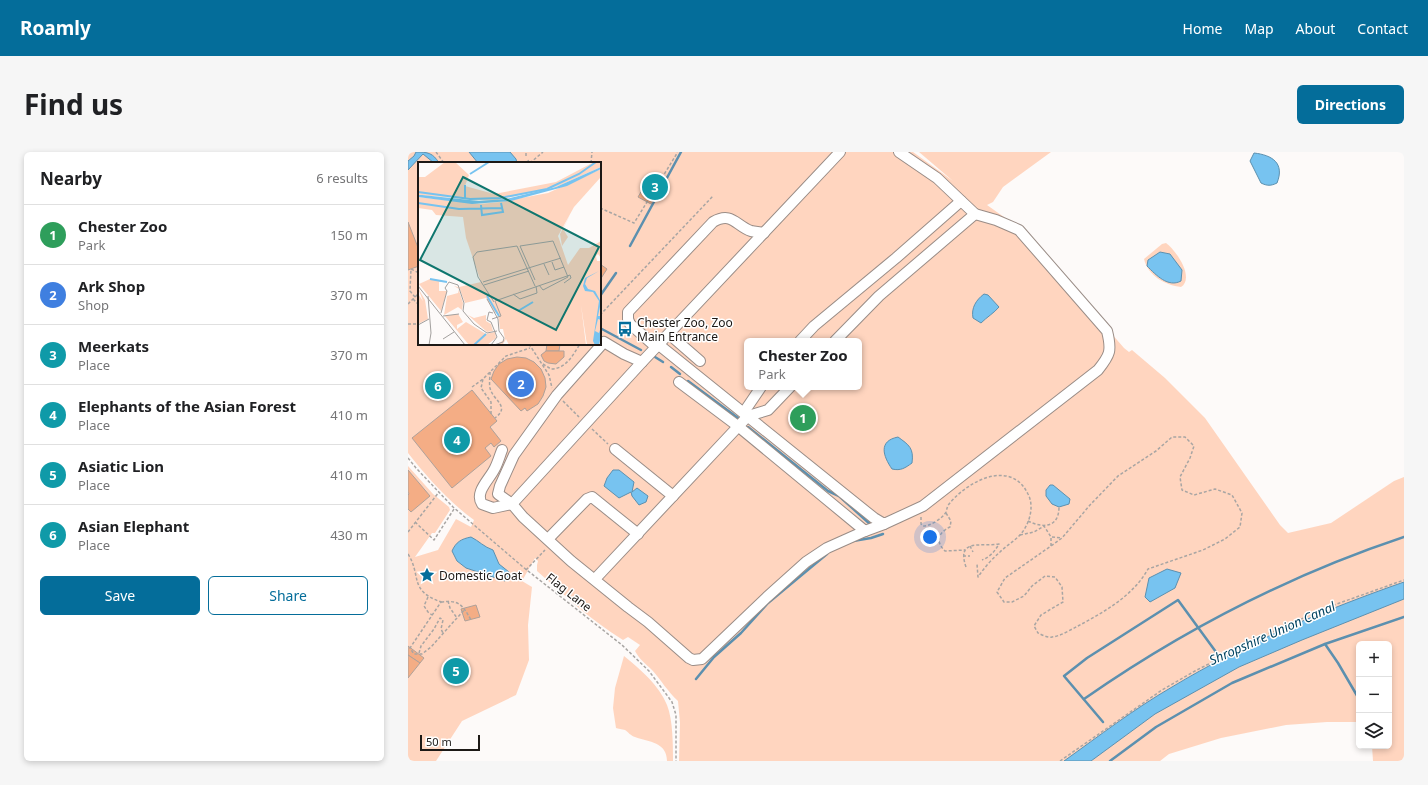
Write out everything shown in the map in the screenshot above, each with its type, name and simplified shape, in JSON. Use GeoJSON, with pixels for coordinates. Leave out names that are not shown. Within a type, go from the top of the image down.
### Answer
{"type":"FeatureCollection","features":[{"type":"Feature","properties":{"kind":"lane"},"geometry":{"type":"LineString","coordinates":[[502,450],[495,468],[480,491],[479,497],[482,504],[493,508],[512,504],[642,362],[840,152]]}},
{"type":"Feature","properties":{"kind":"lane"},"geometry":{"type":"LineString","coordinates":[[642,362],[624,354],[604,342],[557,395],[514,455],[498,494],[512,504],[523,517],[571,561],[648,622],[688,658],[699,660],[702,659],[767,596],[806,562],[827,548],[923,506],[1098,370],[1107,358],[1111,345],[1107,331],[1019,230],[996,220],[974,214],[937,178],[899,152]]}},
{"type":"Feature","properties":{"kind":"lane"},"geometry":{"type":"LineString","coordinates":[[803,338],[814,326],[961,201]]}},
{"type":"Feature","properties":{"kind":"lane"},"geometry":{"type":"LineString","coordinates":[[838,338],[879,296],[974,214]]}},
{"type":"Feature","properties":{"kind":"lane"},"geometry":{"type":"LineString","coordinates":[[764,233],[752,231],[734,220],[726,218],[720,218],[713,222],[628,312],[630,324],[746,414],[874,518],[884,524]]}},
{"type":"Feature","properties":{"kind":"lane"},"geometry":{"type":"LineString","coordinates":[[669,334],[700,361]]}},
{"type":"Feature","properties":{"kind":"lane"},"geometry":{"type":"LineString","coordinates":[[679,382],[739,427],[865,531]]}},
{"type":"Feature","properties":{"kind":"lane"},"geometry":{"type":"LineString","coordinates":[[595,580],[739,427],[759,390]]}},
{"type":"Feature","properties":{"kind":"lane"},"geometry":{"type":"LineString","coordinates":[[746,414],[768,410],[787,390]]}},
{"type":"Feature","properties":{"kind":"lane"},"geometry":{"type":"LineString","coordinates":[[615,449],[673,496]]}},
{"type":"Feature","properties":{"kind":"lane"},"geometry":{"type":"LineString","coordinates":[[550,541],[587,499],[592,497],[638,534]]}},
{"type":"Feature","properties":{"kind":"path"},"geometry":{"type":"LineString","coordinates":[[436,152],[443,162]]}},
{"type":"Feature","properties":{"kind":"path"},"geometry":{"type":"LineString","coordinates":[[531,162],[543,152]]}},
{"type":"Feature","properties":{"kind":"path"},"geometry":{"type":"LineString","coordinates":[[591,162],[592,152]]}},
{"type":"Feature","properties":{"kind":"path"},"geometry":{"type":"LineString","coordinates":[[601,208],[634,223],[677,152]]}},
{"type":"Feature","properties":{"kind":"path"},"geometry":{"type":"LineString","coordinates":[[601,314],[713,196]]}},
{"type":"Feature","properties":{"kind":"path"},"geometry":{"type":"LineString","coordinates":[[418,272],[411,269],[409,291],[418,304]]}},
{"type":"Feature","properties":{"kind":"path"},"geometry":{"type":"LineString","coordinates":[[408,304],[418,294]]}},
{"type":"Feature","properties":{"kind":"path"},"geometry":{"type":"LineString","coordinates":[[529,345],[549,375],[552,388],[557,395]]}},
{"type":"Feature","properties":{"kind":"path"},"geometry":{"type":"LineString","coordinates":[[542,364],[551,369],[561,367],[567,363],[579,345]]}},
{"type":"Feature","properties":{"kind":"path"},"geometry":{"type":"LineString","coordinates":[[472,387],[506,356],[530,348]]}},
{"type":"Feature","properties":{"kind":"path"},"geometry":{"type":"LineString","coordinates":[[490,372],[490,387],[492,393],[501,404],[502,408],[501,413],[495,418]]}},
{"type":"Feature","properties":{"kind":"path"},"geometry":{"type":"LineString","coordinates":[[481,388],[483,378]]}},
{"type":"Feature","properties":{"kind":"path"},"geometry":{"type":"LineString","coordinates":[[476,384],[481,388],[491,402],[491,414]]}},
{"type":"Feature","properties":{"kind":"path"},"geometry":{"type":"LineString","coordinates":[[1172,437],[1185,437],[1194,446],[1190,458],[1180,477],[1182,490],[1194,495],[1215,489],[1232,496],[1242,513],[1240,527],[1225,539],[1203,550],[1148,569],[1143,578],[1125,596],[1102,614],[1064,634],[1051,638],[1038,633],[1034,626],[1041,615],[1063,602],[1062,587],[1055,577],[1045,576],[1032,586],[1024,596],[1012,602],[1004,602],[997,592],[1005,578],[1051,546],[1062,538],[1090,505],[1118,476],[1156,451],[1172,437]]}},
{"type":"Feature","properties":{"kind":"path","name":"Flag Lane"},"geometry":{"type":"LineString","coordinates":[[408,458],[455,509],[526,570],[622,646],[649,671],[672,702],[676,715],[676,761]]}},
{"type":"Feature","properties":{"kind":"path"},"geometry":{"type":"LineString","coordinates":[[923,506],[921,524],[928,527],[946,513],[948,505],[977,482],[997,475],[1005,476],[1019,482],[1030,498],[1031,507],[1028,521],[1020,535],[1000,552],[978,577],[977,564]]}},
{"type":"Feature","properties":{"kind":"path"},"geometry":{"type":"LineString","coordinates":[[408,532],[438,492]]}},
{"type":"Feature","properties":{"kind":"path"},"geometry":{"type":"LineString","coordinates":[[1020,535],[1034,532],[1055,520],[1059,516],[1059,507]]}},
{"type":"Feature","properties":{"kind":"path"},"geometry":{"type":"LineString","coordinates":[[415,522],[434,540],[455,509]]}},
{"type":"Feature","properties":{"kind":"path"},"geometry":{"type":"LineString","coordinates":[[946,513],[951,521],[950,527],[940,535],[940,545],[945,552],[965,550]]}},
{"type":"Feature","properties":{"kind":"path"},"geometry":{"type":"LineString","coordinates":[[1028,521],[1036,525],[1044,526]]}},
{"type":"Feature","properties":{"kind":"path"},"geometry":{"type":"LineString","coordinates":[[1044,526],[1051,537],[1051,546]]}},
{"type":"Feature","properties":{"kind":"path"},"geometry":{"type":"LineString","coordinates":[[1051,537],[1062,538]]}},
{"type":"Feature","properties":{"kind":"path"},"geometry":{"type":"LineString","coordinates":[[526,570],[550,541]]}},
{"type":"Feature","properties":{"kind":"path"},"geometry":{"type":"LineString","coordinates":[[966,567],[963,556],[965,550],[970,546],[999,544],[996,550],[987,558],[982,560]]}},
{"type":"Feature","properties":{"kind":"path"},"geometry":{"type":"LineString","coordinates":[[970,546],[973,552]]}},
{"type":"Feature","properties":{"kind":"path"},"geometry":{"type":"LineString","coordinates":[[408,554],[411,558],[418,584],[422,591],[428,597],[440,602],[453,601],[465,609],[471,620]]}},
{"type":"Feature","properties":{"kind":"path"},"geometry":{"type":"LineString","coordinates":[[963,556],[970,556]]}},
{"type":"Feature","properties":{"kind":"path"},"geometry":{"type":"LineString","coordinates":[[1060,761],[1162,690],[1195,670],[1299,620],[1334,605],[1404,580]]}},
{"type":"Feature","properties":{"kind":"path"},"geometry":{"type":"LineString","coordinates":[[428,597],[424,606],[432,615]]}},
{"type":"Feature","properties":{"kind":"path"},"geometry":{"type":"LineString","coordinates":[[448,601],[450,608],[457,618]]}},
{"type":"Feature","properties":{"kind":"path"},"geometry":{"type":"LineString","coordinates":[[440,602],[410,648],[414,654],[422,654],[431,647],[465,609]]}},
{"type":"Feature","properties":{"kind":"path"},"geometry":{"type":"LineString","coordinates":[[419,654],[421,646],[434,629],[440,618],[443,620],[441,629],[443,633]]}},
{"type":"Feature","properties":{"kind":"shaded area"},"geometry":{"type":"Polygon","coordinates":[[[408,152],[913,152],[953,181],[919,152],[1051,152],[1003,187],[993,202],[987,205],[1021,229],[1124,348],[1129,352],[1132,350],[1165,378],[1205,418],[1280,525],[1288,533],[1331,523],[1394,481],[1404,477],[1404,582],[1313,616],[1223,658],[1144,704],[1064,761],[679,761],[680,723],[678,701],[637,654],[635,651],[640,645],[628,637],[623,640],[600,625],[578,607],[537,571],[538,561],[535,558],[522,581],[532,587],[528,625],[529,660],[516,695],[462,721],[436,761],[408,761],[408,466],[433,494],[449,507],[450,510],[435,533],[432,533],[415,557],[438,550],[456,519],[471,527],[474,520],[439,489],[408,453],[408,152]]]}},
{"type":"Feature","properties":{"kind":"shaded area"},"geometry":{"type":"Polygon","coordinates":[[[1166,243],[1175,252],[1185,271],[1185,283],[1181,287],[1158,279],[1146,265],[1144,259],[1162,244],[1166,243]]]}},
{"type":"Feature","properties":{"kind":"shaded area"},"geometry":{"type":"Polygon","coordinates":[[[1404,599],[1404,761],[1373,761],[1372,749],[1392,749],[1392,641],[1356,641],[1356,722],[1327,722],[1286,725],[1221,738],[1169,754],[1160,761],[1091,761],[1155,714],[1214,679],[1276,650],[1340,623],[1404,599]]]}},
{"type":"Feature","properties":{"kind":"shaded area"},"geometry":{"type":"Polygon","coordinates":[[[624,656],[643,672],[664,698],[672,725],[673,761],[667,761],[664,750],[661,746],[631,735],[625,730],[616,728],[613,708],[615,688],[624,656]]]}},
{"type":"Feature","properties":{"kind":"water"},"geometry":{"type":"Polygon","coordinates":[[[416,152],[424,152],[435,157],[438,162],[433,162],[423,154],[408,170],[408,161],[416,152]]]}},
{"type":"Feature","properties":{"kind":"water"},"geometry":{"type":"Polygon","coordinates":[[[469,152],[510,152],[517,162],[477,162],[469,152]]]}},
{"type":"Feature","properties":{"kind":"water"},"geometry":{"type":"Polygon","coordinates":[[[1254,153],[1266,156],[1275,161],[1279,170],[1277,183],[1273,185],[1265,185],[1261,183],[1250,161],[1254,153]]]}},
{"type":"Feature","properties":{"kind":"water"},"geometry":{"type":"Polygon","coordinates":[[[1160,252],[1170,254],[1182,270],[1181,281],[1171,283],[1162,280],[1147,266],[1148,260],[1160,252]]]}},
{"type":"Feature","properties":{"kind":"water"},"geometry":{"type":"Polygon","coordinates":[[[984,294],[988,295],[999,307],[981,323],[973,318],[973,308],[976,302],[984,294]]]}},
{"type":"Feature","properties":{"kind":"water"},"geometry":{"type":"Polygon","coordinates":[[[898,437],[910,447],[912,463],[903,469],[895,470],[892,469],[886,459],[884,450],[887,442],[898,437]]]}},
{"type":"Feature","properties":{"kind":"water"},"geometry":{"type":"Polygon","coordinates":[[[613,470],[619,470],[634,482],[632,492],[637,488],[648,496],[646,502],[639,505],[632,496],[631,492],[619,498],[604,486],[607,478],[613,470]]]}},
{"type":"Feature","properties":{"kind":"water"},"geometry":{"type":"Polygon","coordinates":[[[1050,485],[1053,485],[1070,499],[1069,504],[1059,507],[1052,504],[1046,496],[1046,490],[1050,485]]]}},
{"type":"Feature","properties":{"kind":"water"},"geometry":{"type":"Polygon","coordinates":[[[471,537],[493,550],[499,564],[509,572],[508,578],[505,581],[466,568],[457,561],[452,551],[455,545],[459,541],[471,537]]]}},
{"type":"Feature","properties":{"kind":"water"},"geometry":{"type":"Polygon","coordinates":[[[1167,569],[1181,573],[1175,588],[1150,602],[1145,597],[1149,578],[1167,569]]]}},
{"type":"Feature","properties":{"kind":"water"},"geometry":{"type":"Polygon","coordinates":[[[1404,582],[1404,599],[1239,667],[1155,714],[1091,761],[1064,761],[1144,704],[1228,656],[1285,628],[1404,582]]]}},
{"type":"Feature","properties":{"kind":"building"},"geometry":{"type":"Polygon","coordinates":[[[655,175],[663,180],[652,197],[655,198],[651,204],[638,197],[641,192],[648,195],[655,183],[652,181],[655,175]]]}},
{"type":"Feature","properties":{"kind":"building"},"geometry":{"type":"Polygon","coordinates":[[[408,222],[418,247],[418,266],[408,270],[408,222]]]}},
{"type":"Feature","properties":{"kind":"building"},"geometry":{"type":"Polygon","coordinates":[[[601,265],[607,269],[601,278],[601,265]]]}},
{"type":"Feature","properties":{"kind":"building"},"geometry":{"type":"Polygon","coordinates":[[[547,345],[560,345],[559,351],[546,351],[547,345]]]}},
{"type":"Feature","properties":{"kind":"building"},"geometry":{"type":"Polygon","coordinates":[[[546,351],[564,351],[564,357],[556,364],[548,363],[544,361],[541,355],[546,351]]]}},
{"type":"Feature","properties":{"kind":"building"},"geometry":{"type":"Polygon","coordinates":[[[517,357],[526,358],[534,362],[541,369],[545,378],[546,387],[543,396],[538,404],[527,411],[525,408],[521,411],[491,379],[499,364],[507,359],[517,357]]]}},
{"type":"Feature","properties":{"kind":"building"},"geometry":{"type":"Polygon","coordinates":[[[472,390],[497,421],[490,427],[501,441],[494,447],[491,443],[485,448],[491,456],[452,488],[412,438],[472,390]]]}},
{"type":"Feature","properties":{"kind":"building"},"geometry":{"type":"Polygon","coordinates":[[[408,470],[430,496],[411,512],[408,509],[408,470]]]}},
{"type":"Feature","properties":{"kind":"building"},"geometry":{"type":"Polygon","coordinates":[[[476,605],[480,617],[465,621],[461,609],[476,605]]]}},
{"type":"Feature","properties":{"kind":"building"},"geometry":{"type":"Polygon","coordinates":[[[408,646],[424,658],[420,663],[408,655],[408,646]]]}},
{"type":"Feature","properties":{"kind":"building"},"geometry":{"type":"Polygon","coordinates":[[[408,655],[420,663],[408,678],[408,655]]]}},
{"type":"Feature","properties":{"kind":"waterway"},"geometry":{"type":"LineString","coordinates":[[630,246],[681,152]]}},
{"type":"Feature","properties":{"kind":"waterway"},"geometry":{"type":"LineString","coordinates":[[601,295],[616,273]]}},
{"type":"Feature","properties":{"kind":"waterway"},"geometry":{"type":"LineString","coordinates":[[601,329],[641,350]]}},
{"type":"Feature","properties":{"kind":"waterway"},"geometry":{"type":"LineString","coordinates":[[655,357],[663,362]]}},
{"type":"Feature","properties":{"kind":"waterway"},"geometry":{"type":"LineString","coordinates":[[671,367],[680,374]]}},
{"type":"Feature","properties":{"kind":"waterway"},"geometry":{"type":"LineString","coordinates":[[688,381],[738,418]]}},
{"type":"Feature","properties":{"kind":"waterway"},"geometry":{"type":"LineString","coordinates":[[748,427],[828,491],[839,496],[871,525]]}},
{"type":"Feature","properties":{"kind":"waterway"},"geometry":{"type":"LineString","coordinates":[[853,541],[883,534]]}},
{"type":"Feature","properties":{"kind":"waterway"},"geometry":{"type":"LineString","coordinates":[[1084,699],[1160,650],[1238,606],[1320,569],[1404,537]]}},
{"type":"Feature","properties":{"kind":"waterway"},"geometry":{"type":"LineString","coordinates":[[696,679],[714,657],[741,633],[768,603],[827,554]]}},
{"type":"Feature","properties":{"kind":"waterway","name":"Shropshire Union Canal"},"geometry":{"type":"LineString","coordinates":[[1103,722],[1064,676],[1087,658],[1178,600],[1216,652]]}},
{"type":"Feature","properties":{"kind":"waterway"},"geometry":{"type":"LineString","coordinates":[[1110,761],[1156,727],[1232,683],[1325,644],[1404,617]]}},
{"type":"Feature","properties":{"kind":"waterway"},"geometry":{"type":"LineString","coordinates":[[1325,644],[1356,694]]}},
{"type":"Feature","properties":{"kind":"place","name":"Meerkats"},"geometry":{"type":"Point","coordinates":[655,187]}},
{"type":"Feature","properties":{"kind":"place","name":"Chester Zoo, Zoo Main Entrance"},"geometry":{"type":"Point","coordinates":[625,329]}},
{"type":"Feature","properties":{"kind":"place","name":"Ark Shop"},"geometry":{"type":"Point","coordinates":[521,384]}},
{"type":"Feature","properties":{"kind":"place","name":"Asian Elephant"},"geometry":{"type":"Point","coordinates":[438,386]}},
{"type":"Feature","properties":{"kind":"place","name":"Chester Zoo"},"geometry":{"type":"Point","coordinates":[803,418]}},
{"type":"Feature","properties":{"kind":"place","name":"Elephants of the Asian Forest"},"geometry":{"type":"Point","coordinates":[457,440]}},
{"type":"Feature","properties":{"kind":"place","name":"Domestic Goat"},"geometry":{"type":"Point","coordinates":[427,575]}},
{"type":"Feature","properties":{"kind":"place","name":"Asiatic Lion"},"geometry":{"type":"Point","coordinates":[456,671]}}]}
